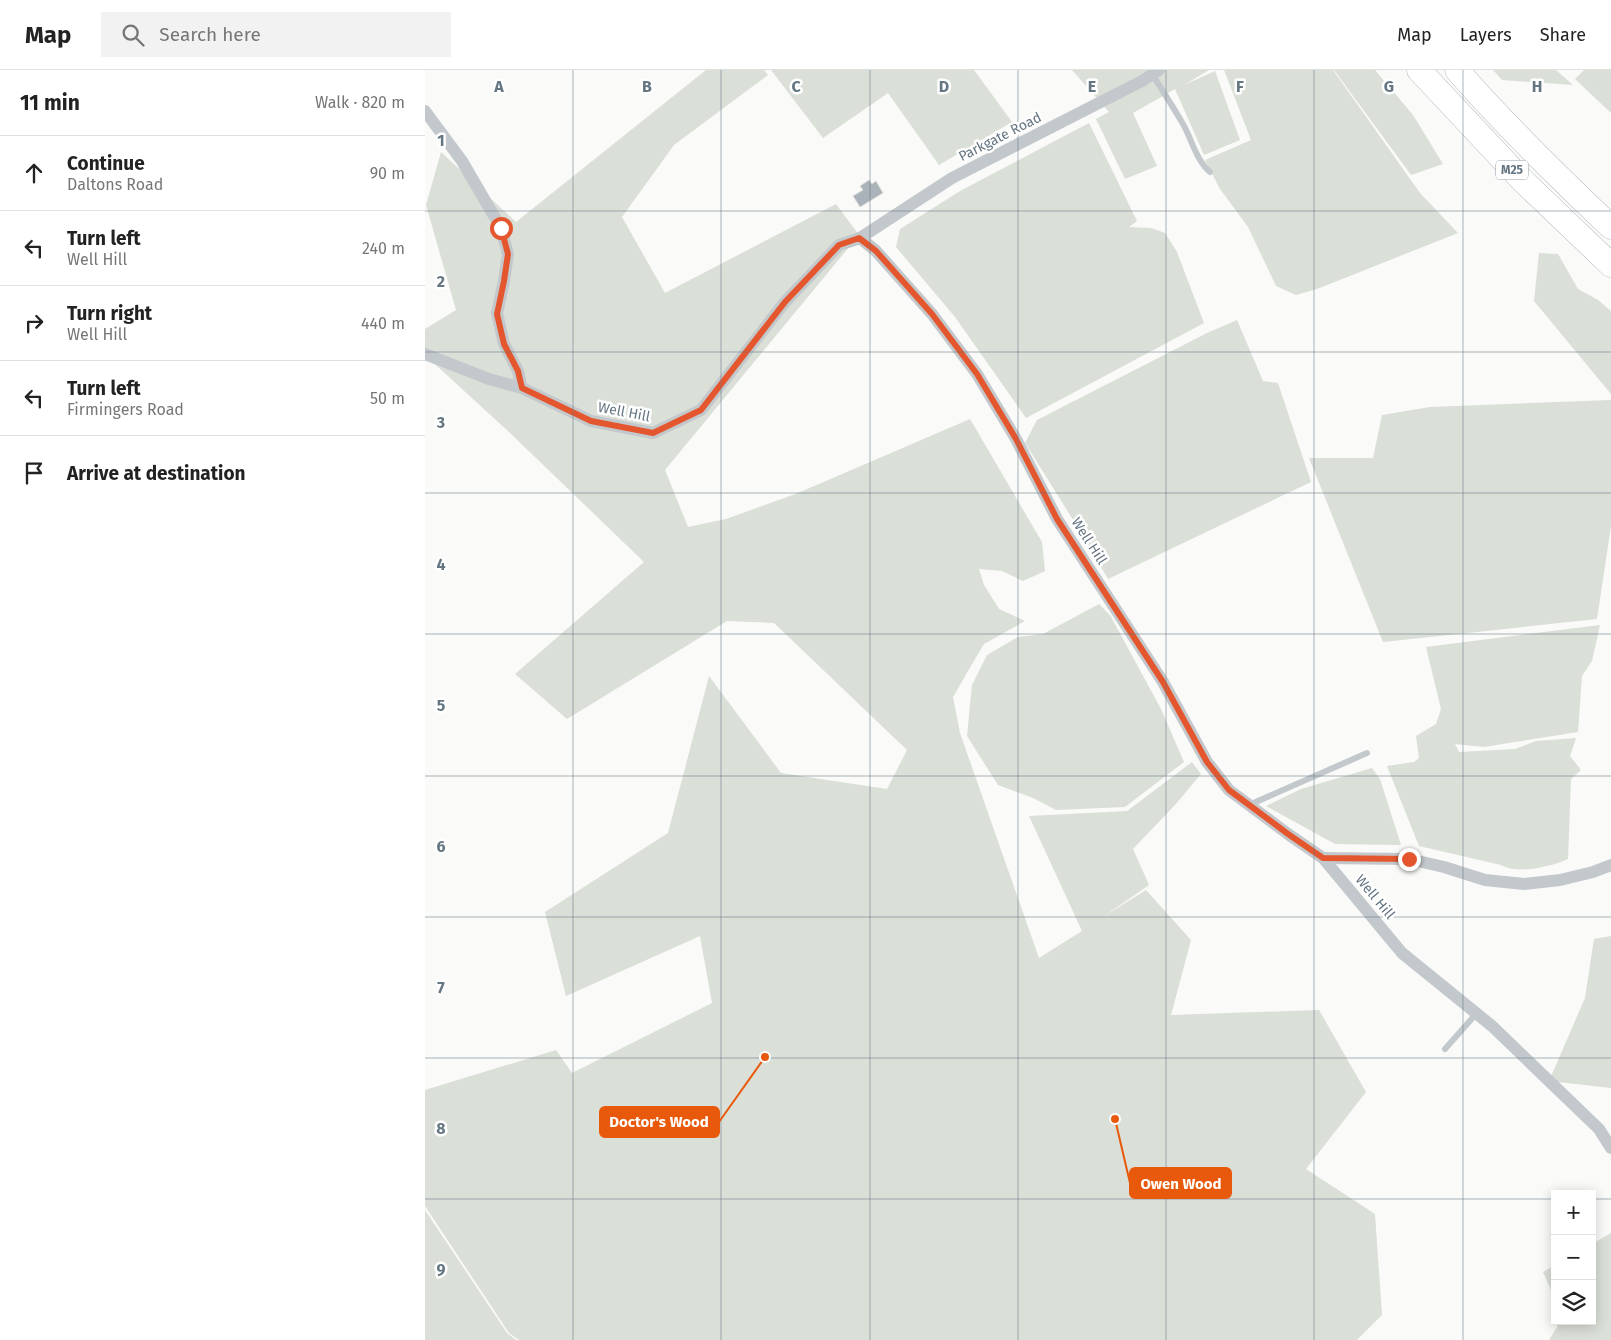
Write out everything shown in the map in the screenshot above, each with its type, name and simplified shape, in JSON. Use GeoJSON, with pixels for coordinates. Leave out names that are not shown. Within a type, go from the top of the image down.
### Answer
{"type":"FeatureCollection","features":[{"type":"Feature","properties":{"kind":"highway","name":"M25"},"geometry":{"type":"LineString","coordinates":[[1419,70],[1522,180],[1611,265]]}},
{"type":"Feature","properties":{"kind":"highway","name":"M25"},"geometry":{"type":"LineString","coordinates":[[1457,70],[1551,168],[1611,227]]}},
{"type":"Feature","properties":{"kind":"street","name":"Parkgate Road"},"geometry":{"type":"LineString","coordinates":[[859,238],[952,178],[1142,81],[1155,72]]}},
{"type":"Feature","properties":{"kind":"street"},"geometry":{"type":"LineString","coordinates":[[425,111],[462,161],[501,228],[508,254],[497,314],[504,344],[518,371],[522,388]]}},
{"type":"Feature","properties":{"kind":"street","name":"Well Hill"},"geometry":{"type":"LineString","coordinates":[[425,354],[489,379],[522,388],[591,421],[653,433],[701,410],[785,302],[839,245],[859,238],[876,251],[932,314],[977,374],[1016,439],[1057,519],[1163,682],[1207,762],[1229,790],[1323,858],[1402,952],[1492,1026],[1599,1129],[1611,1148]]}},
{"type":"Feature","properties":{"kind":"street"},"geometry":{"type":"LineString","coordinates":[[1323,858],[1409,859],[1444,867],[1485,880],[1524,884],[1560,880],[1593,872],[1611,865]]}},
{"type":"Feature","properties":{"kind":"lane"},"geometry":{"type":"LineString","coordinates":[[1155,72],[1184,126],[1198,157],[1204,167],[1210,172]]}},
{"type":"Feature","properties":{"kind":"lane"},"geometry":{"type":"LineString","coordinates":[[1248,805],[1367,753]]}},
{"type":"Feature","properties":{"kind":"lane"},"geometry":{"type":"LineString","coordinates":[[1445,1048],[1477,1014]]}},
{"type":"Feature","properties":{"kind":"shaded area"},"geometry":{"type":"Polygon","coordinates":[[[706,70],[764,70],[768,75],[674,145],[622,217],[665,293],[836,204],[859,235],[665,470],[688,527],[726,519],[798,493],[970,419],[1042,542],[1045,571],[1023,581],[1002,571],[979,569],[984,585],[999,609],[1025,621],[984,644],[953,697],[960,733],[1039,958],[1082,931],[1029,816],[1127,811],[1192,762],[1201,774],[1175,805],[1133,849],[1149,885],[1103,917],[1146,890],[1191,940],[1171,1015],[1319,1010],[1366,1092],[1306,1169],[1375,1214],[1382,1315],[1357,1340],[519,1340],[509,1333],[425,1206],[425,1090],[556,1050],[572,1073],[712,1003],[700,936],[566,996],[545,912],[668,833],[709,676],[781,773],[887,789],[907,750],[774,623],[727,621],[567,719],[515,674],[644,562],[509,432],[425,355],[425,329],[456,310],[426,205],[441,152],[516,222],[706,70]]]}},
{"type":"Feature","properties":{"kind":"shaded area"},"geometry":{"type":"Polygon","coordinates":[[[771,70],[974,70],[1012,122],[939,165],[888,93],[823,138],[771,70]]]}},
{"type":"Feature","properties":{"kind":"shaded area"},"geometry":{"type":"Polygon","coordinates":[[[1072,70],[1209,70],[1184,85],[1215,71],[1240,140],[1204,155],[1175,89],[1133,113],[1157,166],[1125,179],[1096,119],[1109,112],[1072,70]]]}},
{"type":"Feature","properties":{"kind":"shaded area"},"geometry":{"type":"Polygon","coordinates":[[[1224,70],[1333,70],[1420,193],[1458,233],[1317,289],[1296,295],[1276,286],[1248,227],[1220,189],[1205,160],[1251,140],[1224,70]]]}},
{"type":"Feature","properties":{"kind":"shaded area"},"geometry":{"type":"Polygon","coordinates":[[[1334,70],[1375,70],[1413,115],[1443,164],[1411,175],[1334,70]]]}},
{"type":"Feature","properties":{"kind":"shaded area"},"geometry":{"type":"Polygon","coordinates":[[[1493,70],[1556,70],[1573,85],[1502,80],[1493,70]]]}},
{"type":"Feature","properties":{"kind":"shaded area"},"geometry":{"type":"Polygon","coordinates":[[[1584,70],[1611,70],[1611,113],[1575,79],[1584,70]]]}},
{"type":"Feature","properties":{"kind":"shaded area"},"geometry":{"type":"Polygon","coordinates":[[[1089,123],[1137,221],[1129,227],[1151,228],[1165,233],[1177,252],[1204,323],[1026,418],[955,317],[896,247],[900,229],[960,191],[1089,123]]]}},
{"type":"Feature","properties":{"kind":"shaded area"},"geometry":{"type":"Polygon","coordinates":[[[1539,253],[1558,254],[1578,289],[1598,300],[1611,311],[1611,394],[1534,301],[1539,253]]]}},
{"type":"Feature","properties":{"kind":"shaded area"},"geometry":{"type":"Polygon","coordinates":[[[1237,320],[1263,381],[1278,383],[1311,482],[1108,579],[1025,443],[1037,420],[1207,333],[1237,320]]]}},
{"type":"Feature","properties":{"kind":"shaded area"},"geometry":{"type":"Polygon","coordinates":[[[1611,400],[1611,526],[1597,619],[1383,642],[1309,458],[1373,458],[1382,415],[1430,407],[1611,400]]]}},
{"type":"Feature","properties":{"kind":"shaded area"},"geometry":{"type":"Polygon","coordinates":[[[1099,604],[1110,615],[1161,709],[1184,762],[1125,807],[1056,810],[1033,798],[998,785],[967,736],[972,685],[987,655],[1018,637],[1043,634],[1099,604]]]}},
{"type":"Feature","properties":{"kind":"shaded area"},"geometry":{"type":"Polygon","coordinates":[[[1600,625],[1592,661],[1582,676],[1578,732],[1484,747],[1455,744],[1459,752],[1515,749],[1536,741],[1576,738],[1570,756],[1581,770],[1571,779],[1568,859],[1544,867],[1516,869],[1419,846],[1387,766],[1414,762],[1419,758],[1416,736],[1436,724],[1441,709],[1426,647],[1600,625]]]}},
{"type":"Feature","properties":{"kind":"shaded area"},"geometry":{"type":"Polygon","coordinates":[[[1372,768],[1380,779],[1401,845],[1335,844],[1266,806],[1301,789],[1372,768]]]}},
{"type":"Feature","properties":{"kind":"shaded area"},"geometry":{"type":"Polygon","coordinates":[[[1611,936],[1611,1088],[1549,1081],[1585,998],[1594,939],[1611,936]]]}},
{"type":"Feature","properties":{"kind":"shaded area"},"geometry":{"type":"Polygon","coordinates":[[[425,1210],[507,1333],[516,1340],[425,1340],[425,1210]]]}},
{"type":"Feature","properties":{"kind":"shaded area"},"geometry":{"type":"Polygon","coordinates":[[[1611,1233],[1611,1340],[1549,1340],[1557,1325],[1596,1325],[1596,1242],[1611,1233]]]}},
{"type":"Feature","properties":{"kind":"shaded area"},"geometry":{"type":"Polygon","coordinates":[[[1551,1267],[1551,1290],[1543,1272],[1551,1267]]]}},
{"type":"Feature","properties":{"kind":"building"},"geometry":{"type":"Polygon","coordinates":[[[869,180],[872,184],[876,181],[883,193],[860,207],[853,196],[863,190],[860,186],[869,180]]]}},
{"type":"Feature","properties":{"kind":"place","name":"Doctor's Wood"},"geometry":{"type":"Point","coordinates":[765,1057]}},
{"type":"Feature","properties":{"kind":"place","name":"Owen Wood"},"geometry":{"type":"Point","coordinates":[1115,1119]}},
{"type":"Feature","properties":{"kind":"route"},"geometry":{"type":"LineString","coordinates":[[501,228],[508,254],[497,314],[504,344],[518,371],[522,388],[591,421],[653,433],[701,410],[785,302],[839,245],[859,238],[876,251],[932,314],[977,374],[1016,439],[1057,519],[1163,682],[1207,762],[1229,790],[1323,858],[1409,859]]}}]}
